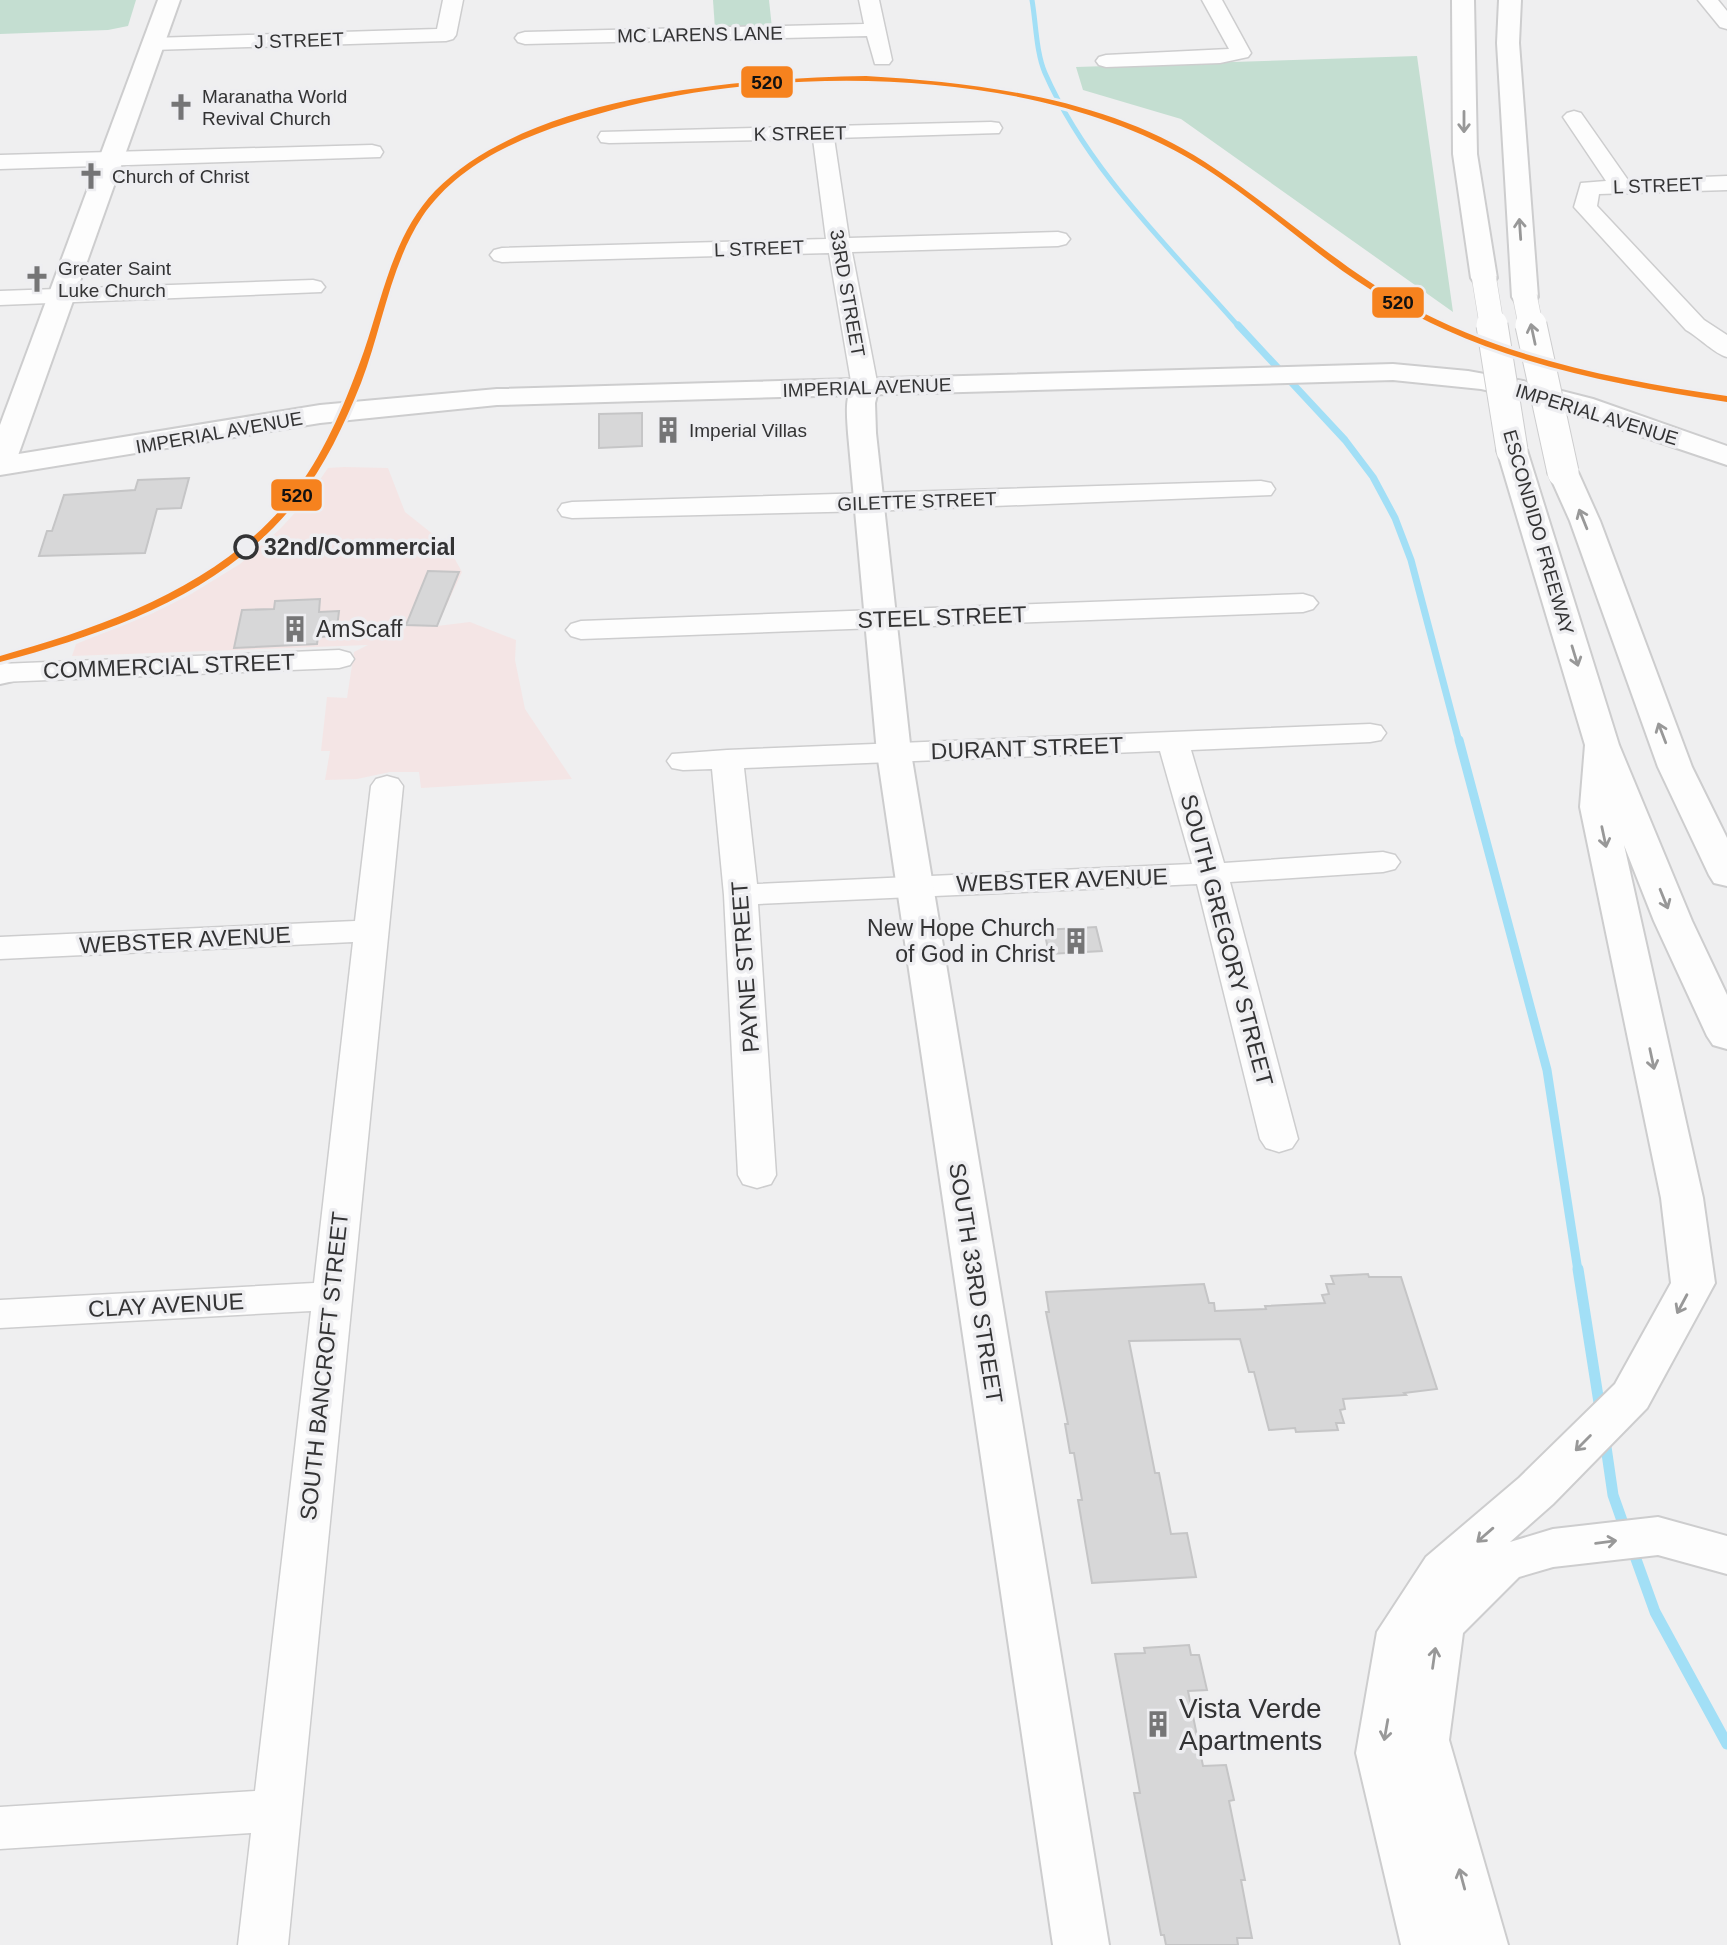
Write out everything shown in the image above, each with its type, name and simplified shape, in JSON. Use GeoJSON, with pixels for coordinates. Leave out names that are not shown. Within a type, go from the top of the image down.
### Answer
{"type":"FeatureCollection","features":[{"type":"Feature","properties":{"kind":"main road"},"geometry":{"type":"LineString","coordinates":[[0,465],[169,0]]}},
{"type":"Feature","properties":{"kind":"main road","name":"ESCONDIDO FREEWAY"},"geometry":{"type":"LineString","coordinates":[[1463,0],[1465,154],[1512,450],[1602,745],[1673,921],[1727,1036]]}},
{"type":"Feature","properties":{"kind":"main road","name":"ESCONDIDO FREEWAY"},"geometry":{"type":"LineString","coordinates":[[1510,0],[1508,43],[1525,297],[1563,472],[1584,521],[1675,766],[1727,875]]}},
{"type":"Feature","properties":{"kind":"main road"},"geometry":{"type":"LineString","coordinates":[[1508,43],[1530,0]]}},
{"type":"Feature","properties":{"kind":"main road","name":"IMPERIAL AVENUE"},"geometry":{"type":"LineString","coordinates":[[0,465],[124,448],[320,414],[497,397],[1393,372],[1493,382],[1607,413],[1727,456]]}},
{"type":"Feature","properties":{"kind":"main road","name":"33RD STREET"},"geometry":{"type":"LineString","coordinates":[[865,387],[861,403],[862,433],[882,619]]}},
{"type":"Feature","properties":{"kind":"main road","name":"SOUTH 33RD STREET"},"geometry":{"type":"LineString","coordinates":[[882,619],[894,753],[1081,1945]]}},
{"type":"Feature","properties":{"kind":"main road"},"geometry":{"type":"LineString","coordinates":[[1429,1945],[1382,1753],[1402,1632],[1443,1571],[1536,1491],[1630,1396],[1693,1283],[1682,1198],[1598,807],[1602,745]]}},
{"type":"Feature","properties":{"kind":"main road"},"geometry":{"type":"LineString","coordinates":[[1480,1945],[1423,1740],[1439,1625],[1502,1563],[1553,1548],[1658,1536],[1727,1555]]}},
{"type":"Feature","properties":{"kind":"street","name":"J STREET"},"geometry":{"type":"LineString","coordinates":[[152,44],[446,35],[453,0]]}},
{"type":"Feature","properties":{"kind":"street"},"geometry":{"type":"LineString","coordinates":[[869,0],[882,60]]}},
{"type":"Feature","properties":{"kind":"street"},"geometry":{"type":"LineString","coordinates":[[1106,61],[1220,57],[1241,52],[1212,0]]}},
{"type":"Feature","properties":{"kind":"street","name":"MC LARENS LANE"},"geometry":{"type":"LineString","coordinates":[[525,38],[875,30]]}},
{"type":"Feature","properties":{"kind":"street"},"geometry":{"type":"LineString","coordinates":[[1574,117],[1621,186]]}},
{"type":"Feature","properties":{"kind":"street","name":"K STREET"},"geometry":{"type":"LineString","coordinates":[[609,137],[991,128]]}},
{"type":"Feature","properties":{"kind":"street","name":"33RD STREET"},"geometry":{"type":"LineString","coordinates":[[822,133],[839,246],[865,387]]}},
{"type":"Feature","properties":{"kind":"street"},"geometry":{"type":"LineString","coordinates":[[0,162],[372,152]]}},
{"type":"Feature","properties":{"kind":"street","name":"L STREET"},"geometry":{"type":"LineString","coordinates":[[1722,340],[1695,325],[1585,207],[1589,188],[1727,183]]}},
{"type":"Feature","properties":{"kind":"street","name":"L STREET"},"geometry":{"type":"LineString","coordinates":[[502,255],[1058,239]]}},
{"type":"Feature","properties":{"kind":"street"},"geometry":{"type":"LineString","coordinates":[[0,298],[313,287]]}},
{"type":"Feature","properties":{"kind":"street","name":"GILETTE STREET"},"geometry":{"type":"LineString","coordinates":[[572,510],[1261,489]]}},
{"type":"Feature","properties":{"kind":"street","name":"STEEL STREET"},"geometry":{"type":"LineString","coordinates":[[580,630],[1303,603]]}},
{"type":"Feature","properties":{"kind":"street","name":"COMMERCIAL STREET"},"geometry":{"type":"LineString","coordinates":[[2,674],[339,659]]}},
{"type":"Feature","properties":{"kind":"street","name":"DURANT STREET"},"geometry":{"type":"LineString","coordinates":[[683,761],[1370,733]]}},
{"type":"Feature","properties":{"kind":"street","name":"SOUTH GREGORY STREET"},"geometry":{"type":"LineString","coordinates":[[1173,742],[1211,874],[1279,1139]]}},
{"type":"Feature","properties":{"kind":"street","name":"PAYNE STREET"},"geometry":{"type":"LineString","coordinates":[[727,759],[741,895],[757,1175]]}},
{"type":"Feature","properties":{"kind":"street","name":"SOUTH BANCROFT STREET"},"geometry":{"type":"LineString","coordinates":[[263,1945],[387,786]]}},
{"type":"Feature","properties":{"kind":"street","name":"WEBSTER AVENUE"},"geometry":{"type":"LineString","coordinates":[[741,895],[1211,874],[1383,862]]}},
{"type":"Feature","properties":{"kind":"street","name":"WEBSTER AVENUE"},"geometry":{"type":"LineString","coordinates":[[0,948],[371,931]]}},
{"type":"Feature","properties":{"kind":"street","name":"CLAY AVENUE"},"geometry":{"type":"LineString","coordinates":[[0,1314],[332,1296]]}},
{"type":"Feature","properties":{"kind":"street"},"geometry":{"type":"LineString","coordinates":[[0,1828],[277,1810]]}},
{"type":"Feature","properties":{"kind":"shaded area"},"geometry":{"type":"Polygon","coordinates":[[[328,468],[388,468],[405,512],[451,552],[462,572],[437,626],[470,622],[516,640],[515,660],[525,709],[572,779],[421,788],[419,772],[390,772],[357,779],[325,780],[330,751],[321,751],[327,697],[347,698],[354,652],[368,645],[72,656],[76,644],[153,613],[240,564],[280,529],[303,504],[328,468]]]}},
{"type":"Feature","properties":{"kind":"green space"},"geometry":{"type":"Polygon","coordinates":[[[0,0],[136,0],[128,26],[108,30],[0,34],[0,0]]]}},
{"type":"Feature","properties":{"kind":"green space"},"geometry":{"type":"Polygon","coordinates":[[[713,0],[769,0],[772,28],[715,29],[713,0]]]}},
{"type":"Feature","properties":{"kind":"green space"},"geometry":{"type":"Polygon","coordinates":[[[1417,56],[1453,312],[1181,119],[1083,90],[1076,67],[1417,56]]]}},
{"type":"Feature","properties":{"kind":"building"},"geometry":{"type":"Polygon","coordinates":[[[642,413],[642,446],[599,448],[599,414],[642,413]]]}},
{"type":"Feature","properties":{"kind":"building"},"geometry":{"type":"Polygon","coordinates":[[[189,478],[181,508],[157,509],[145,553],[39,556],[47,531],[52,531],[64,495],[135,490],[138,480],[189,478]]]}},
{"type":"Feature","properties":{"kind":"building","name":"AmScaff"},"geometry":{"type":"Polygon","coordinates":[[[428,571],[459,572],[437,626],[406,625],[428,571]]]}},
{"type":"Feature","properties":{"kind":"building","name":"AmScaff"},"geometry":{"type":"Polygon","coordinates":[[[320,599],[319,612],[339,611],[336,636],[318,637],[317,644],[234,648],[242,610],[274,609],[275,601],[320,599]]]}},
{"type":"Feature","properties":{"kind":"building","name":"New Hope Church of God in Christ"},"geometry":{"type":"Polygon","coordinates":[[[1096,927],[1102,951],[1049,954],[1044,930],[1096,927]]]}},
{"type":"Feature","properties":{"kind":"building"},"geometry":{"type":"Polygon","coordinates":[[[1368,1274],[1369,1277],[1401,1277],[1437,1389],[1404,1393],[1406,1395],[1343,1399],[1345,1409],[1340,1410],[1344,1423],[1336,1423],[1338,1430],[1269,1430],[1254,1372],[1249,1372],[1240,1339],[1129,1341],[1155,1473],[1159,1473],[1171,1534],[1187,1533],[1196,1577],[1092,1583],[1078,1500],[1082,1500],[1074,1453],[1070,1453],[1065,1424],[1068,1424],[1046,1312],[1049,1312],[1046,1292],[1204,1284],[1209,1303],[1214,1303],[1215,1311],[1266,1309],[1265,1306],[1325,1303],[1322,1295],[1329,1294],[1326,1284],[1334,1284],[1331,1276],[1368,1274]]]}},
{"type":"Feature","properties":{"kind":"building"},"geometry":{"type":"Polygon","coordinates":[[[1189,1645],[1191,1655],[1199,1655],[1207,1690],[1188,1691],[1203,1766],[1226,1765],[1234,1800],[1229,1801],[1245,1880],[1241,1880],[1252,1938],[1237,1938],[1238,1945],[1166,1945],[1164,1935],[1161,1935],[1134,1793],[1140,1793],[1115,1654],[1145,1653],[1144,1648],[1189,1645]]]}},
{"type":"Feature","properties":{"kind":"waterway"},"geometry":{"type":"LineString","coordinates":[[1032,0],[1042,65],[1063,109],[1084,143],[1132,207],[1239,327]]}},
{"type":"Feature","properties":{"kind":"waterway"},"geometry":{"type":"LineString","coordinates":[[1238,325],[1345,440],[1373,477],[1395,518],[1411,560],[1459,742]]}},
{"type":"Feature","properties":{"kind":"waterway"},"geometry":{"type":"LineString","coordinates":[[1459,740],[1547,1070],[1578,1271]]}},
{"type":"Feature","properties":{"kind":"waterway"},"geometry":{"type":"LineString","coordinates":[[1578,1269],[1600,1409]]}},
{"type":"Feature","properties":{"kind":"waterway"},"geometry":{"type":"LineString","coordinates":[[1605,1440],[1613,1495],[1626,1532]]}},
{"type":"Feature","properties":{"kind":"waterway"},"geometry":{"type":"LineString","coordinates":[[1632,1548],[1655,1612],[1727,1744]]}},
{"type":"Feature","properties":{"kind":"transit line","name":"520"},"geometry":{"type":"LineString","coordinates":[[0,659],[80,635],[157,604],[228,562],[260,535],[289,505],[322,457],[348,404],[394,269],[410,231],[421,213],[455,177],[496,150],[565,121],[654,98],[723,86],[794,80],[866,79],[937,83],[1008,93],[1076,109],[1140,131],[1200,162],[1364,282],[1449,328],[1493,346],[1585,373],[1727,399]]}},
{"type":"Feature","properties":{"kind":"place","name":"Maranatha World Revival Church"},"geometry":{"type":"Point","coordinates":[181,107]}},
{"type":"Feature","properties":{"kind":"place","name":"Church of Christ"},"geometry":{"type":"Point","coordinates":[91,176]}},
{"type":"Feature","properties":{"kind":"place","name":"Greater Saint Luke Church"},"geometry":{"type":"Point","coordinates":[37,279]}},
{"type":"Feature","properties":{"kind":"place","name":"Imperial Villas"},"geometry":{"type":"Point","coordinates":[668,430]}},
{"type":"Feature","properties":{"kind":"place","name":"32nd/Commercial"},"geometry":{"type":"Point","coordinates":[246,547]}},
{"type":"Feature","properties":{"kind":"place","name":"AmScaff"},"geometry":{"type":"Point","coordinates":[295,629]}},
{"type":"Feature","properties":{"kind":"place","name":"New Hope Church of God in Christ"},"geometry":{"type":"Point","coordinates":[1076,941]}},
{"type":"Feature","properties":{"kind":"place","name":"Vista Verde Apartments"},"geometry":{"type":"Point","coordinates":[1158,1724]}}]}
